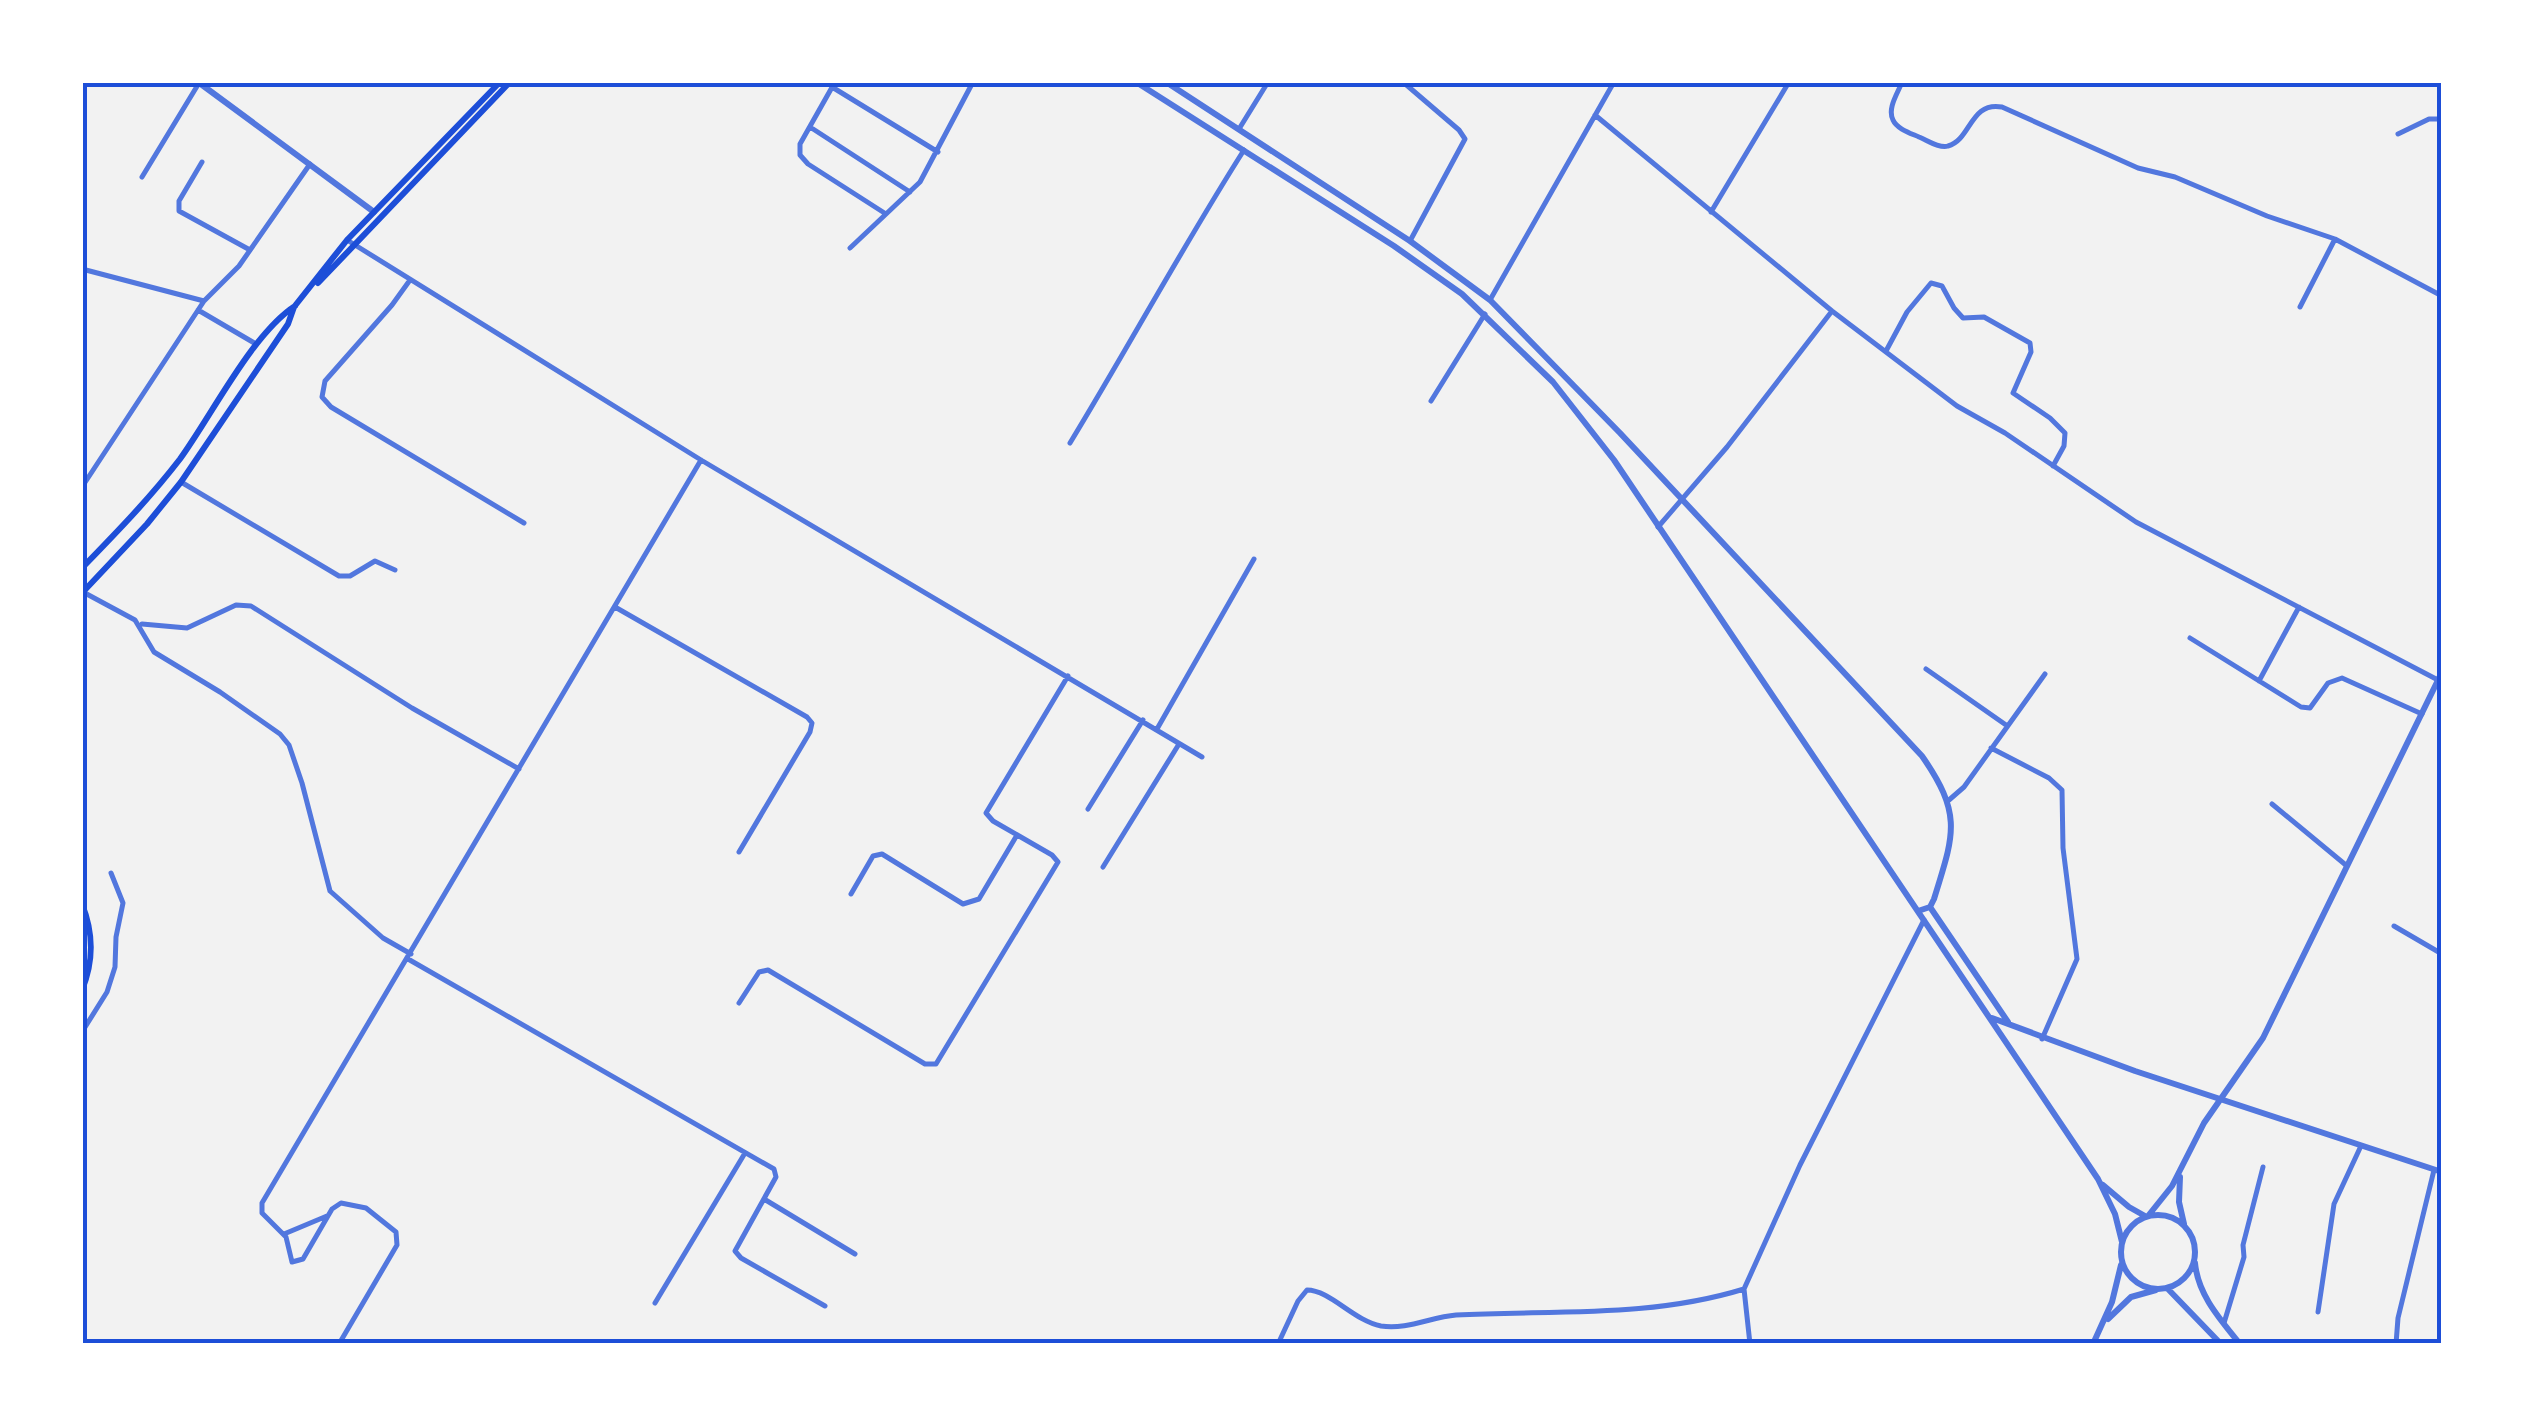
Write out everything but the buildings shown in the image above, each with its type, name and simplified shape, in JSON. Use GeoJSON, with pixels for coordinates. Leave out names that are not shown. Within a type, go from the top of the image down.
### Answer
{"type":"FeatureCollection","features":[{"type":"Feature","properties":{"kind":"main road"},"geometry":{"type":"LineString","coordinates":[[351,243],[374,212],[500,82]]}},
{"type":"Feature","properties":{"kind":"main road"},"geometry":{"type":"LineString","coordinates":[[82,568],[148,499],[278,318],[294,307],[351,243],[510,82]]}},
{"type":"Feature","properties":{"kind":"main road"},"geometry":{"type":"LineString","coordinates":[[83,593],[148,524],[181,482],[288,324],[294,307]]}},
{"type":"Feature","properties":{"kind":"main road"},"geometry":{"type":"LineString","coordinates":[[82,904],[90,928],[92,960],[82,990]]}},
{"type":"Feature","properties":{"kind":"street"},"geometry":{"type":"LineString","coordinates":[[850,248],[910,192],[938,152],[973,82]]}},
{"type":"Feature","properties":{"kind":"street"},"geometry":{"type":"LineString","coordinates":[[1136,82],[1394,246],[1462,294],[1553,382],[1592,430],[2098,1179],[2115,1214],[2122,1242],[2117,1287],[2093,1344]]}},
{"type":"Feature","properties":{"kind":"street"},"geometry":{"type":"LineString","coordinates":[[1166,82],[1410,241],[1490,300],[1922,756],[1949,800],[1951,834],[1930,907]]}},
{"type":"Feature","properties":{"kind":"street"},"geometry":{"type":"LineString","coordinates":[[1239,129],[1268,82]]}},
{"type":"Feature","properties":{"kind":"street"},"geometry":{"type":"LineString","coordinates":[[1403,82],[1465,139],[1410,241]]}},
{"type":"Feature","properties":{"kind":"street"},"geometry":{"type":"LineString","coordinates":[[1490,300],[1614,82]]}},
{"type":"Feature","properties":{"kind":"street"},"geometry":{"type":"LineString","coordinates":[[1711,212],[1789,82]]}},
{"type":"Feature","properties":{"kind":"street"},"geometry":{"type":"LineString","coordinates":[[1902,82],[1891,108],[1893,121],[1941,146],[1954,143],[1982,110],[1992,105],[2002,107],[2138,168],[2175,177],[2267,216],[2335,239],[2442,296]]}},
{"type":"Feature","properties":{"kind":"street"},"geometry":{"type":"LineString","coordinates":[[142,177],[198,83],[374,212]]}},
{"type":"Feature","properties":{"kind":"street"},"geometry":{"type":"LineString","coordinates":[[886,214],[803,159],[800,144],[834,85],[938,152]]}},
{"type":"Feature","properties":{"kind":"street"},"geometry":{"type":"LineString","coordinates":[[1595,115],[1832,312],[1957,406],[2005,433],[2136,522],[2299,607],[2441,674],[2263,1038],[2222,1097],[2183,1166],[2147,1216],[2131,1226],[2122,1242]]}},
{"type":"Feature","properties":{"kind":"street"},"geometry":{"type":"LineString","coordinates":[[2398,134],[2429,119],[2442,120]]}},
{"type":"Feature","properties":{"kind":"street"},"geometry":{"type":"LineString","coordinates":[[810,127],[910,192]]}},
{"type":"Feature","properties":{"kind":"street"},"geometry":{"type":"LineString","coordinates":[[1070,443],[1127,351],[1193,230],[1244,150]]}},
{"type":"Feature","properties":{"kind":"street"},"geometry":{"type":"LineString","coordinates":[[202,162],[178,201],[179,211],[250,250]]}},
{"type":"Feature","properties":{"kind":"street"},"geometry":{"type":"LineString","coordinates":[[82,486],[204,301],[221,288],[310,164]]}},
{"type":"Feature","properties":{"kind":"street"},"geometry":{"type":"LineString","coordinates":[[2300,307],[2335,239]]}},
{"type":"Feature","properties":{"kind":"street"},"geometry":{"type":"LineString","coordinates":[[351,243],[701,460],[1202,757]]}},
{"type":"Feature","properties":{"kind":"street"},"geometry":{"type":"LineString","coordinates":[[82,269],[204,301]]}},
{"type":"Feature","properties":{"kind":"street"},"geometry":{"type":"LineString","coordinates":[[410,280],[325,382],[322,396],[331,406],[524,523]]}},
{"type":"Feature","properties":{"kind":"street"},"geometry":{"type":"LineString","coordinates":[[1886,352],[1907,312],[1931,283],[1945,289],[1963,318],[1984,317],[2021,336],[2030,343],[2031,352],[2014,393],[2065,433],[2064,446],[2053,466]]}},
{"type":"Feature","properties":{"kind":"street"},"geometry":{"type":"LineString","coordinates":[[198,310],[257,345]]}},
{"type":"Feature","properties":{"kind":"street"},"geometry":{"type":"LineString","coordinates":[[1658,528],[1832,312]]}},
{"type":"Feature","properties":{"kind":"street"},"geometry":{"type":"LineString","coordinates":[[1431,400],[1485,314]]}},
{"type":"Feature","properties":{"kind":"street"},"geometry":{"type":"LineString","coordinates":[[1592,430],[1604,416]]}},
{"type":"Feature","properties":{"kind":"street"},"geometry":{"type":"LineString","coordinates":[[339,1344],[398,1241],[393,1228],[360,1205],[341,1203],[328,1215],[300,1261],[290,1259],[284,1234],[262,1213],[262,1203],[701,460]]}},
{"type":"Feature","properties":{"kind":"street"},"geometry":{"type":"LineString","coordinates":[[181,482],[339,576],[350,576],[372,562],[382,562],[395,570]]}},
{"type":"Feature","properties":{"kind":"street"},"geometry":{"type":"LineString","coordinates":[[1157,729],[1254,559]]}},
{"type":"Feature","properties":{"kind":"street"},"geometry":{"type":"LineString","coordinates":[[83,593],[138,624],[187,628],[236,605],[251,606],[412,708],[520,770]]}},
{"type":"Feature","properties":{"kind":"street"},"geometry":{"type":"LineString","coordinates":[[615,607],[807,717],[812,724],[739,852]]}},
{"type":"Feature","properties":{"kind":"street"},"geometry":{"type":"LineString","coordinates":[[2259,681],[2299,607]]}},
{"type":"Feature","properties":{"kind":"street"},"geometry":{"type":"LineString","coordinates":[[138,624],[154,652],[220,692],[280,734],[289,745],[330,891],[383,938],[776,1172],[736,1246],[737,1255],[824,1306]]}},
{"type":"Feature","properties":{"kind":"street"},"geometry":{"type":"LineString","coordinates":[[2190,638],[2306,709],[2313,706],[2328,683],[2347,679],[2422,714]]}},
{"type":"Feature","properties":{"kind":"street"},"geometry":{"type":"LineString","coordinates":[[1926,669],[2006,725]]}},
{"type":"Feature","properties":{"kind":"street"},"geometry":{"type":"LineString","coordinates":[[1949,800],[1964,787],[2045,674]]}},
{"type":"Feature","properties":{"kind":"street"},"geometry":{"type":"LineString","coordinates":[[739,1002],[758,972],[768,970],[926,1064],[936,1064],[1058,862],[987,817],[987,808],[1068,675]]}},
{"type":"Feature","properties":{"kind":"street"},"geometry":{"type":"LineString","coordinates":[[1088,809],[1143,720]]}},
{"type":"Feature","properties":{"kind":"street"},"geometry":{"type":"LineString","coordinates":[[1104,867],[1179,744]]}},
{"type":"Feature","properties":{"kind":"street"},"geometry":{"type":"LineString","coordinates":[[1991,748],[2050,778],[2062,790],[2063,848],[2077,958],[2042,1039]]}},
{"type":"Feature","properties":{"kind":"street"},"geometry":{"type":"LineString","coordinates":[[2272,804],[2347,866]]}},
{"type":"Feature","properties":{"kind":"street"},"geometry":{"type":"LineString","coordinates":[[851,894],[874,856],[882,854],[963,904],[978,902],[1017,835]]}},
{"type":"Feature","properties":{"kind":"street"},"geometry":{"type":"LineString","coordinates":[[82,1032],[107,992],[115,967],[123,903],[110,873]]}},
{"type":"Feature","properties":{"kind":"street"},"geometry":{"type":"LineString","coordinates":[[1918,911],[1930,907]]}},
{"type":"Feature","properties":{"kind":"street"},"geometry":{"type":"LineString","coordinates":[[1930,907],[2009,1023]]}},
{"type":"Feature","properties":{"kind":"street"},"geometry":{"type":"LineString","coordinates":[[1750,1344],[1744,1289],[1800,1165],[1924,920]]}},
{"type":"Feature","properties":{"kind":"street"},"geometry":{"type":"LineString","coordinates":[[2394,926],[2442,954]]}},
{"type":"Feature","properties":{"kind":"street"},"geometry":{"type":"LineString","coordinates":[[1990,1018],[2360,1148],[2438,1171],[2398,1318],[2396,1344]]}},
{"type":"Feature","properties":{"kind":"street"},"geometry":{"type":"LineString","coordinates":[[2318,1312],[2334,1204],[2360,1148]]}},
{"type":"Feature","properties":{"kind":"street"},"geometry":{"type":"LineString","coordinates":[[656,1303],[745,1152]]}},
{"type":"Feature","properties":{"kind":"street"},"geometry":{"type":"LineString","coordinates":[[2183,1166],[2178,1192],[2185,1227]]}},
{"type":"Feature","properties":{"kind":"street"},"geometry":{"type":"LineString","coordinates":[[2224,1324],[2244,1258],[2243,1244],[2263,1167]]}},
{"type":"Feature","properties":{"kind":"street"},"geometry":{"type":"LineString","coordinates":[[2098,1179],[2124,1204],[2147,1216],[2168,1216],[2185,1227],[2192,1236],[2198,1284],[2240,1344]]}},
{"type":"Feature","properties":{"kind":"street"},"geometry":{"type":"LineString","coordinates":[[764,1199],[855,1254]]}},
{"type":"Feature","properties":{"kind":"street"},"geometry":{"type":"LineString","coordinates":[[284,1234],[328,1215]]}},
{"type":"Feature","properties":{"kind":"street"},"geometry":{"type":"LineString","coordinates":[[2101,1328],[2132,1297],[2184,1278],[2194,1258]]}},
{"type":"Feature","properties":{"kind":"street"},"geometry":{"type":"LineString","coordinates":[[2121,1260],[2135,1281],[2162,1288],[2221,1344]]}},
{"type":"Feature","properties":{"kind":"street"},"geometry":{"type":"LineString","coordinates":[[1278,1344],[1307,1290],[1319,1291],[1363,1320],[1396,1326],[1457,1315],[1523,1316],[1652,1308],[1716,1298],[1744,1289]]}}]}
